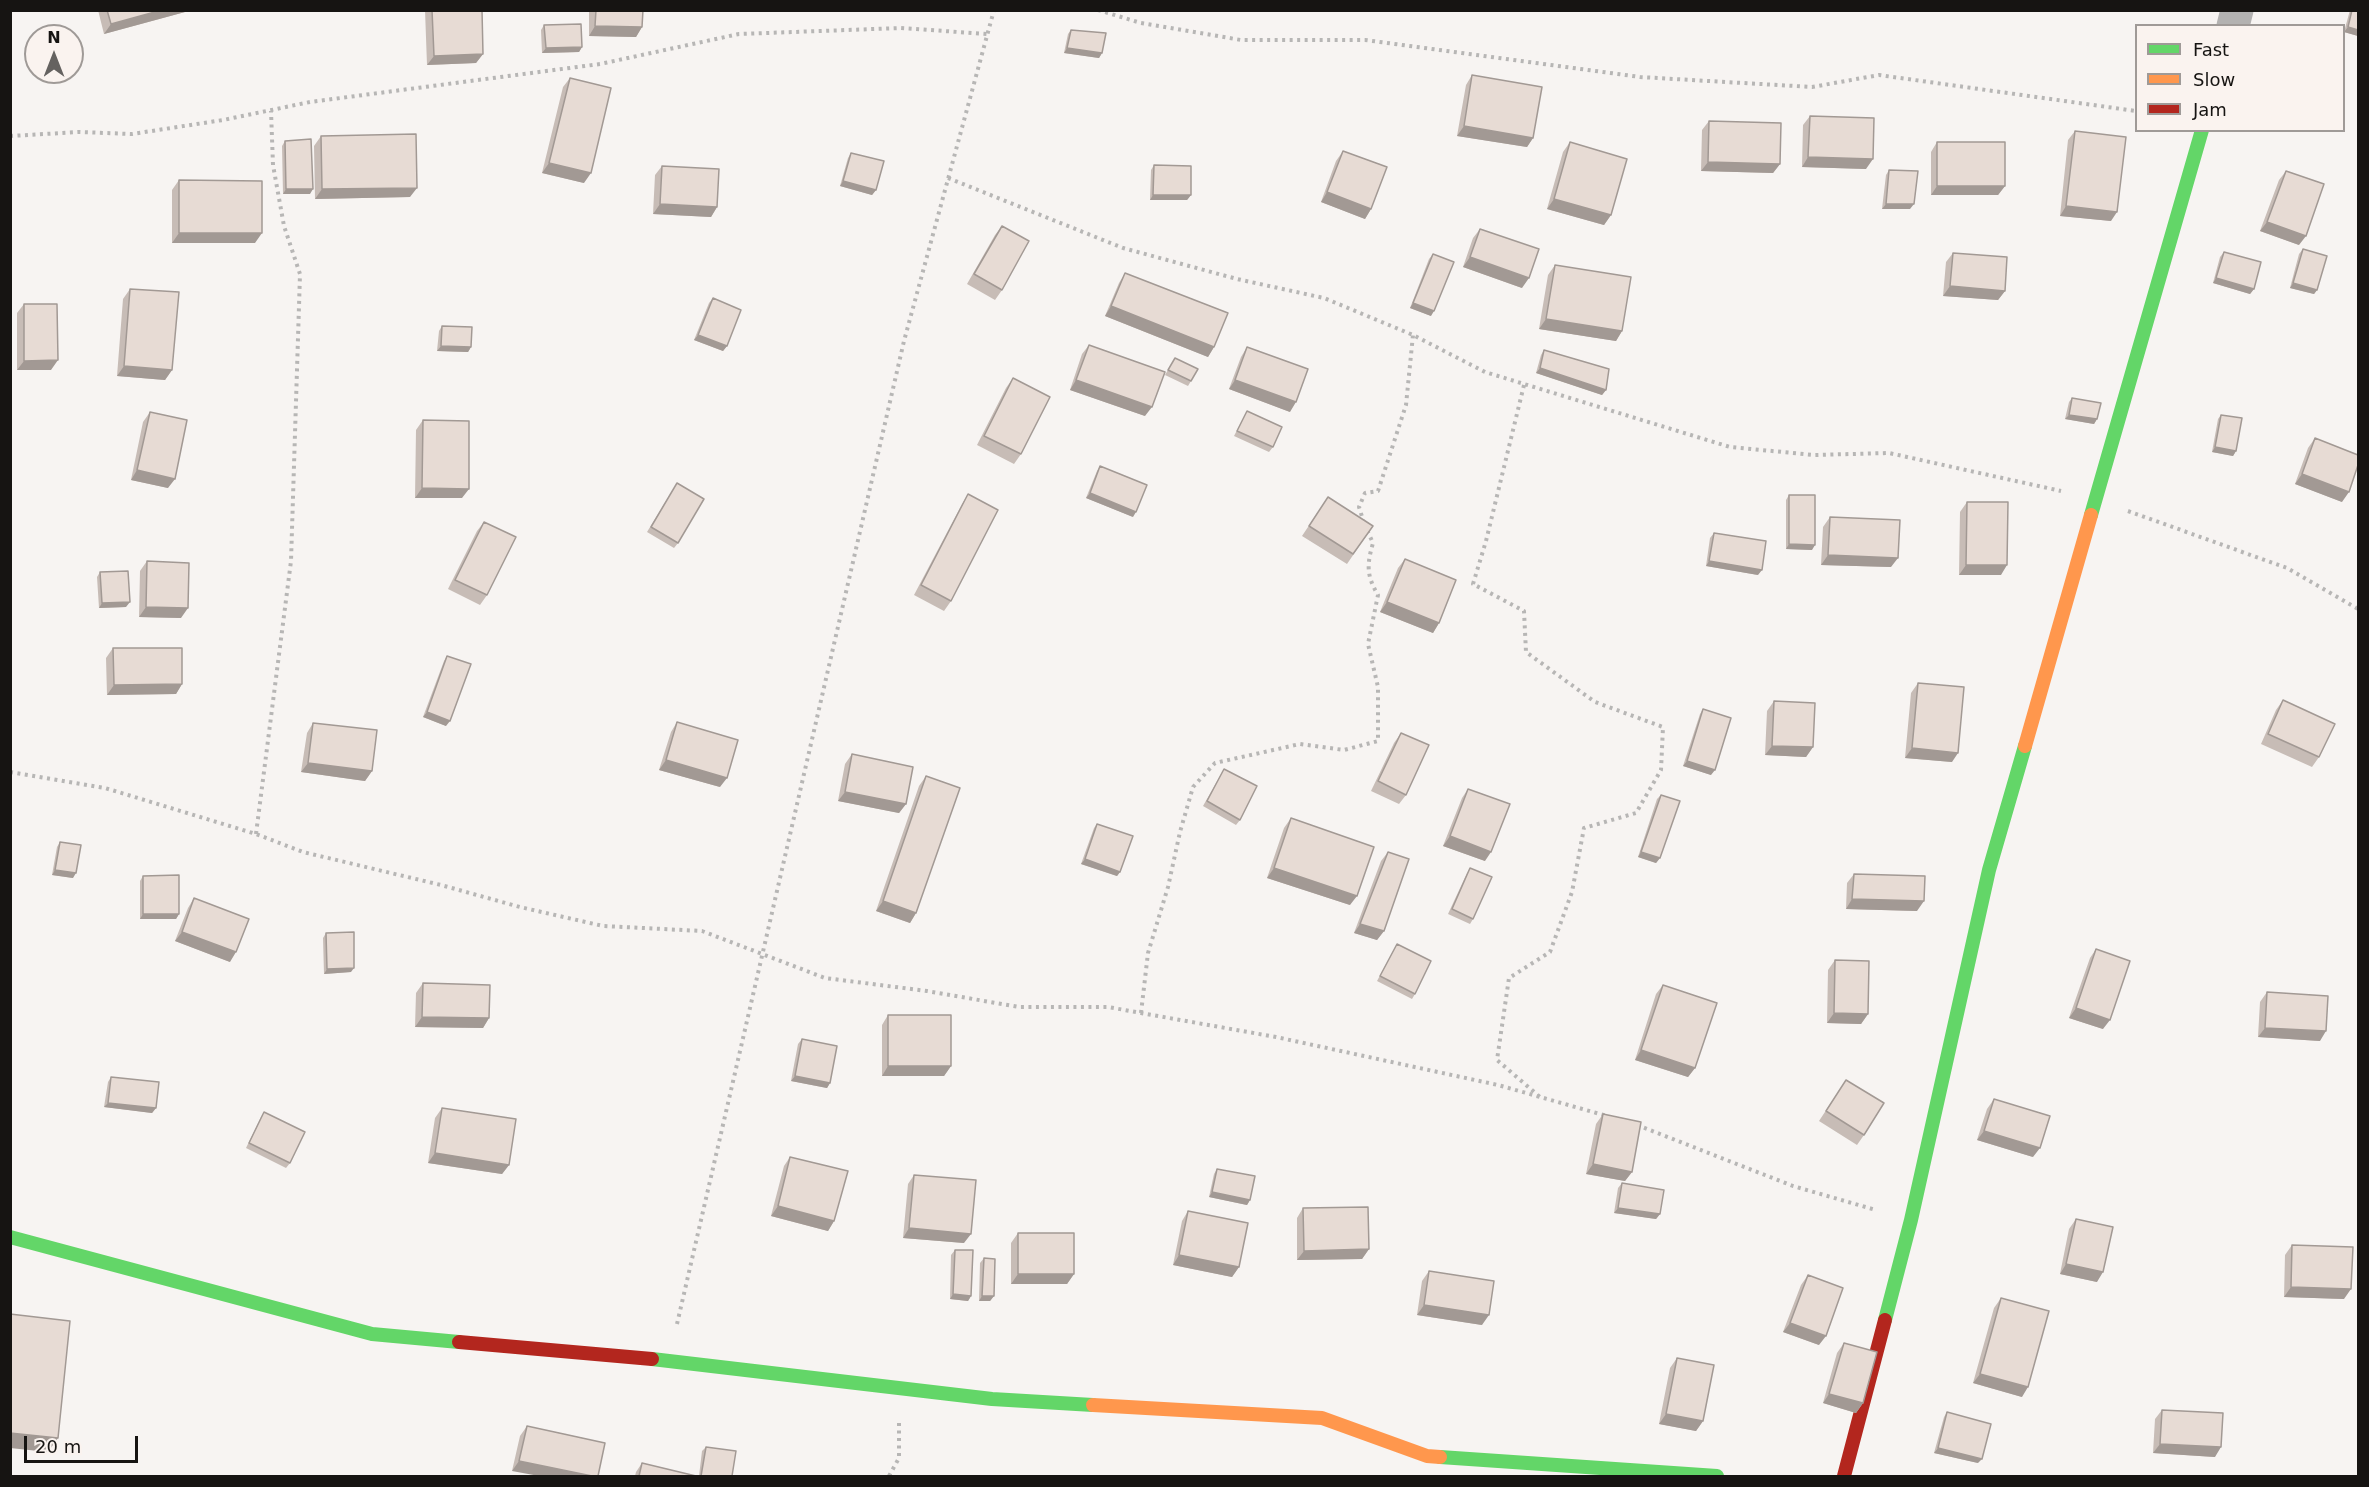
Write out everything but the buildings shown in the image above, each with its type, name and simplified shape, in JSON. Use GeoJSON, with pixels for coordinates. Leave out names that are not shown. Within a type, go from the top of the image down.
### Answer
{"type":"FeatureCollection","features":[{"type":"Feature","properties":{"kind":"street"},"geometry":{"type":"LineString","coordinates":[[1844,1476],[1911,1220],[1989,870],[2201,132]]}},
{"type":"Feature","properties":{"kind":"street"},"geometry":{"type":"LineString","coordinates":[[10,1237],[372,1334],[669,1360],[992,1399],[1322,1418],[1427,1456],[1717,1476]]}},
{"type":"Feature","properties":{"kind":"path"},"geometry":{"type":"LineString","coordinates":[[669,1360],[904,341],[994,10]]}},
{"type":"Feature","properties":{"kind":"path"},"geometry":{"type":"LineString","coordinates":[[1098,10],[1142,23],[1241,40],[1365,40],[1640,77],[1800,87],[1812,87],[1879,75],[2135,111]]}},
{"type":"Feature","properties":{"kind":"path"},"geometry":{"type":"LineString","coordinates":[[10,136],[79,132],[132,134],[271,111],[310,102],[600,64],[739,34],[901,28],[987,34]]}},
{"type":"Feature","properties":{"kind":"path"},"geometry":{"type":"LineString","coordinates":[[256,834],[291,561],[300,274],[284,226],[273,165],[271,111]]}},
{"type":"Feature","properties":{"kind":"path"},"geometry":{"type":"LineString","coordinates":[[948,178],[1123,248],[1238,279],[1324,298],[1413,335],[1485,372],[1524,385],[1730,447],[1814,455],[1889,453],[2097,499],[2287,568],[2358,609]]}},
{"type":"Feature","properties":{"kind":"path"},"geometry":{"type":"LineString","coordinates":[[1142,1013],[1148,953],[1168,887],[1193,787],[1215,764],[1300,744],[1344,750],[1378,741],[1378,687],[1368,644],[1378,595],[1370,582],[1368,561],[1373,543],[1359,507],[1365,493],[1378,491],[1406,405],[1413,335]]}},
{"type":"Feature","properties":{"kind":"path"},"geometry":{"type":"LineString","coordinates":[[1524,385],[1486,541],[1473,584],[1524,611],[1526,652],[1595,702],[1663,727],[1661,770],[1636,813],[1584,828],[1572,892],[1550,952],[1509,978],[1497,1060],[1542,1099]]}},
{"type":"Feature","properties":{"kind":"path"},"geometry":{"type":"LineString","coordinates":[[10,772],[105,788],[256,834],[303,852],[441,885],[520,907],[603,926],[702,931],[825,978],[927,991],[1019,1007],[1108,1007],[1142,1013],[1276,1037],[1498,1085],[1614,1118]]}},
{"type":"Feature","properties":{"kind":"path"},"geometry":{"type":"LineString","coordinates":[[1635,1124],[1793,1186],[1911,1220]]}},
{"type":"Feature","properties":{"kind":"traffic: fast"},"geometry":{"type":"LineString","coordinates":[[2091,515],[2201,132]]}},
{"type":"Feature","properties":{"kind":"traffic: fast"},"geometry":{"type":"LineString","coordinates":[[1885,1320],[1911,1220],[1989,870],[2025,746]]}},
{"type":"Feature","properties":{"kind":"traffic: fast"},"geometry":{"type":"LineString","coordinates":[[10,1237],[372,1334],[459,1342]]}},
{"type":"Feature","properties":{"kind":"traffic: fast"},"geometry":{"type":"LineString","coordinates":[[652,1359],[992,1399],[1093,1405]]}},
{"type":"Feature","properties":{"kind":"traffic: fast"},"geometry":{"type":"LineString","coordinates":[[1440,1457],[1717,1476]]}},
{"type":"Feature","properties":{"kind":"traffic: slow"},"geometry":{"type":"LineString","coordinates":[[2025,746],[2091,515]]}},
{"type":"Feature","properties":{"kind":"traffic: slow"},"geometry":{"type":"LineString","coordinates":[[1093,1405],[1322,1418],[1427,1456],[1440,1457]]}},
{"type":"Feature","properties":{"kind":"traffic: jam"},"geometry":{"type":"LineString","coordinates":[[1844,1476],[1885,1320]]}},
{"type":"Feature","properties":{"kind":"traffic: jam"},"geometry":{"type":"LineString","coordinates":[[459,1342],[652,1359]]}}]}
